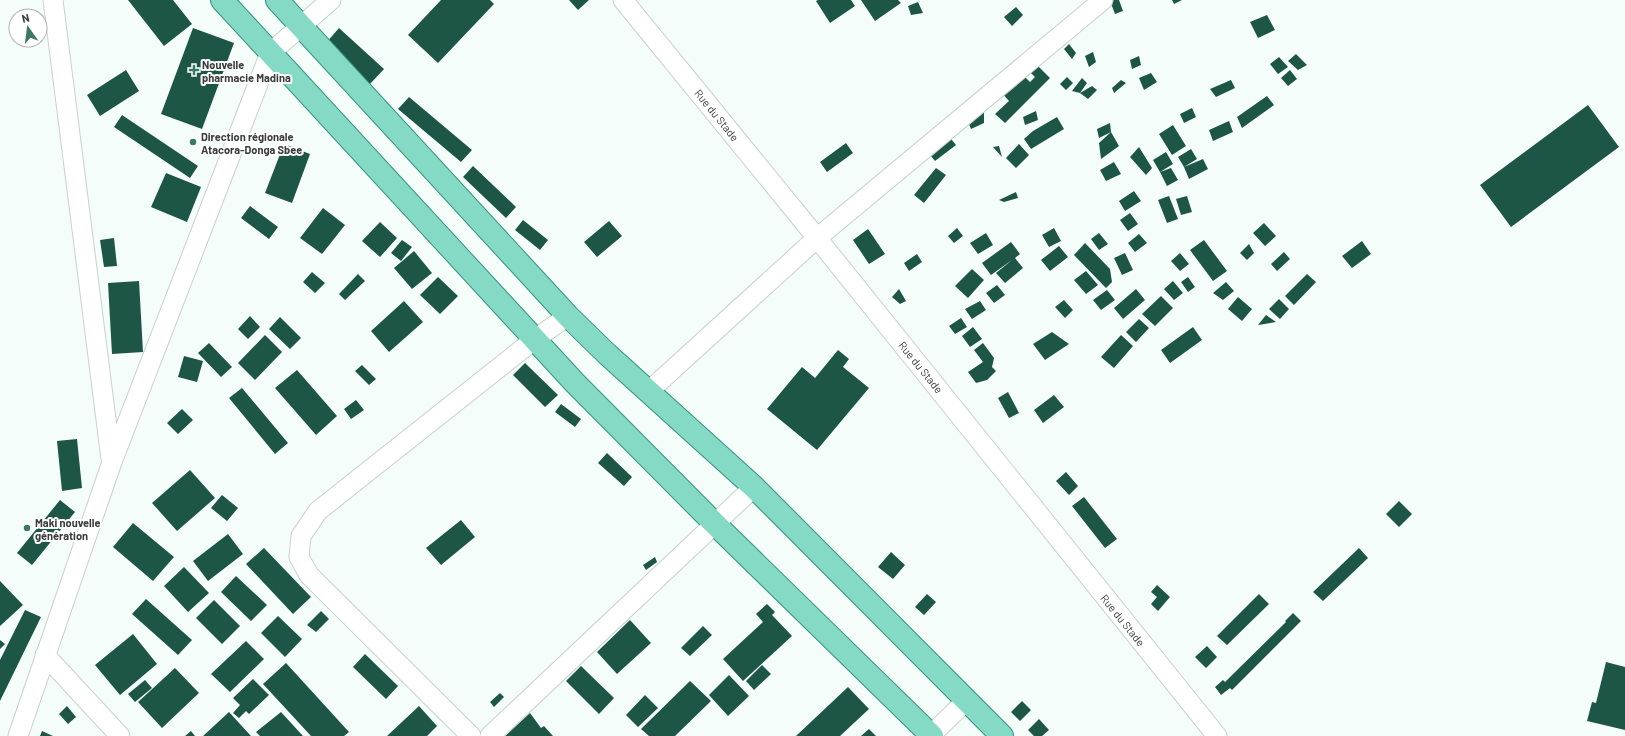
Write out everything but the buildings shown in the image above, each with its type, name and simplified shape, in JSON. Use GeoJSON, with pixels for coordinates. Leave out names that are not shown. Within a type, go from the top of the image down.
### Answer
{"type":"FeatureCollection","features":[{"type":"Feature","properties":{"kind":"main road"},"geometry":{"type":"LineString","coordinates":[[222,0],[575,382],[715,524],[931,736]]}},
{"type":"Feature","properties":{"kind":"main road"},"geometry":{"type":"LineString","coordinates":[[277,0],[568,316],[607,354],[754,487],[1002,736]]}},
{"type":"Feature","properties":{"kind":"street"},"geometry":{"type":"LineString","coordinates":[[53,0],[112,462]]}},
{"type":"Feature","properties":{"kind":"street"},"geometry":{"type":"LineString","coordinates":[[18,736],[112,462],[270,53],[331,0]]}},
{"type":"Feature","properties":{"kind":"street","name":"Rue du Stade"},"geometry":{"type":"LineString","coordinates":[[623,0],[817,238],[1217,736]]}},
{"type":"Feature","properties":{"kind":"street"},"geometry":{"type":"LineString","coordinates":[[649,391],[817,238],[1103,0]]}},
{"type":"Feature","properties":{"kind":"street"},"geometry":{"type":"LineString","coordinates":[[471,736],[310,575],[299,557],[301,536],[318,511],[535,339],[568,316]]}},
{"type":"Feature","properties":{"kind":"street"},"geometry":{"type":"LineString","coordinates":[[490,736],[754,487]]}},
{"type":"Feature","properties":{"kind":"street"},"geometry":{"type":"LineString","coordinates":[[45,655],[120,736]]}},
{"type":"Feature","properties":{"kind":"street"},"geometry":{"type":"LineString","coordinates":[[931,736],[967,700]]}},
{"type":"Feature","properties":{"kind":"place","name":"Nouvelle pharmacie Madina"},"geometry":{"type":"Point","coordinates":[194,70]}},
{"type":"Feature","properties":{"kind":"place","name":"Direction régionale Atacora-Donga Sbee"},"geometry":{"type":"Point","coordinates":[193,142]}},
{"type":"Feature","properties":{"kind":"place","name":"Maki nouvelle génération"},"geometry":{"type":"Point","coordinates":[27,528]}}]}
